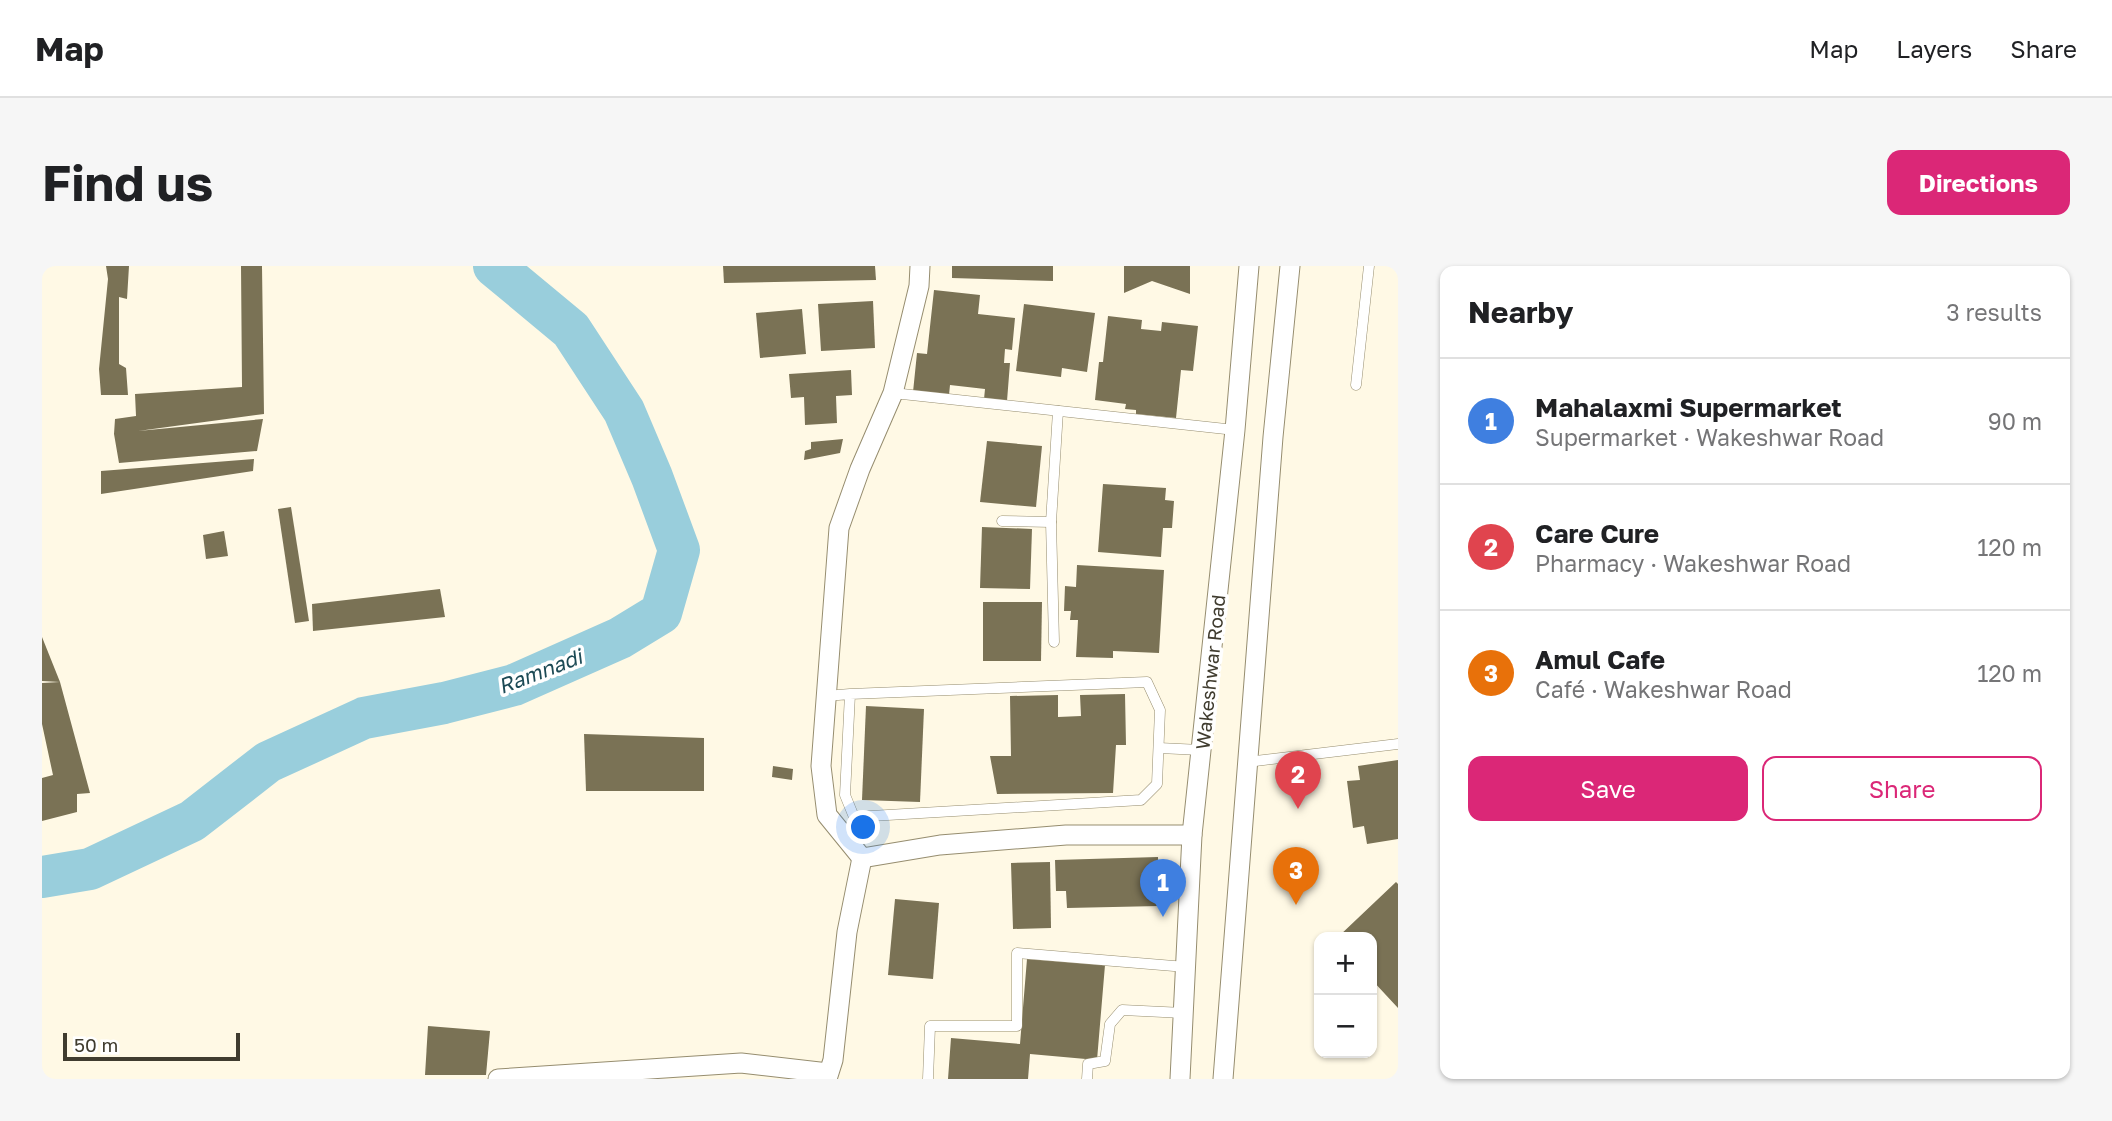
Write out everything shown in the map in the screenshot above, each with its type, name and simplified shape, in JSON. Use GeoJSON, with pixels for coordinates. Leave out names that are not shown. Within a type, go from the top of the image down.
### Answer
{"type":"FeatureCollection","features":[{"type":"Feature","properties":{"kind":"street"},"geometry":{"type":"LineString","coordinates":[[862,858],[827,815],[821,766],[839,528],[860,469],[893,393],[919,286],[920,266]]}},
{"type":"Feature","properties":{"kind":"street","name":"Wakeshwar Road"},"geometry":{"type":"LineString","coordinates":[[1180,1079],[1192,835],[1235,430],[1249,266]]}},
{"type":"Feature","properties":{"kind":"street"},"geometry":{"type":"LineString","coordinates":[[1223,1079],[1273,437],[1290,266]]}},
{"type":"Feature","properties":{"kind":"street"},"geometry":{"type":"LineString","coordinates":[[862,858],[940,845],[1066,835],[1192,835]]}},
{"type":"Feature","properties":{"kind":"street"},"geometry":{"type":"LineString","coordinates":[[498,1079],[741,1063],[828,1076],[833,1060],[847,932],[862,858]]}},
{"type":"Feature","properties":{"kind":"lane"},"geometry":{"type":"LineString","coordinates":[[1356,385],[1369,266]]}},
{"type":"Feature","properties":{"kind":"lane"},"geometry":{"type":"LineString","coordinates":[[893,393],[1235,430]]}},
{"type":"Feature","properties":{"kind":"lane"},"geometry":{"type":"LineString","coordinates":[[1054,642],[1051,522],[1058,411]]}},
{"type":"Feature","properties":{"kind":"lane"},"geometry":{"type":"LineString","coordinates":[[1002,522],[1051,522]]}},
{"type":"Feature","properties":{"kind":"lane"},"geometry":{"type":"LineString","coordinates":[[826,696],[850,694],[1147,682],[1160,710],[1157,784],[1141,800],[854,817],[845,794],[850,694]]}},
{"type":"Feature","properties":{"kind":"lane"},"geometry":{"type":"LineString","coordinates":[[1247,762],[1398,744]]}},
{"type":"Feature","properties":{"kind":"lane"},"geometry":{"type":"LineString","coordinates":[[1159,748],[1201,750]]}},
{"type":"Feature","properties":{"kind":"lane"},"geometry":{"type":"LineString","coordinates":[[928,1079],[930,1026],[1017,1026],[1017,953],[1186,967]]}},
{"type":"Feature","properties":{"kind":"lane"},"geometry":{"type":"LineString","coordinates":[[1087,1079],[1088,1063],[1105,1061],[1110,1024],[1122,1010],[1184,1013]]}},
{"type":"Feature","properties":{"kind":"building"},"geometry":{"type":"Polygon","coordinates":[[[106,266],[129,266],[127,299],[119,297],[119,364],[126,368],[128,395],[101,395],[99,369],[108,279],[106,266]]]}},
{"type":"Feature","properties":{"kind":"building"},"geometry":{"type":"Polygon","coordinates":[[[241,266],[262,266],[264,414],[138,431],[263,419],[257,451],[119,463],[114,434],[115,419],[136,416],[135,394],[242,387],[241,266]]]}},
{"type":"Feature","properties":{"kind":"building"},"geometry":{"type":"Polygon","coordinates":[[[723,266],[875,266],[876,280],[724,283],[723,266]]]}},
{"type":"Feature","properties":{"kind":"building"},"geometry":{"type":"Polygon","coordinates":[[[952,266],[1053,266],[1053,281],[952,278],[952,266]]]}},
{"type":"Feature","properties":{"kind":"building"},"geometry":{"type":"Polygon","coordinates":[[[1124,266],[1190,266],[1190,294],[1152,281],[1124,293],[1124,266]]]}},
{"type":"Feature","properties":{"kind":"building"},"geometry":{"type":"Polygon","coordinates":[[[934,290],[980,295],[978,314],[1015,318],[1012,350],[1005,349],[1004,363],[1010,363],[1007,401],[984,399],[985,389],[950,385],[949,395],[913,392],[917,353],[927,354],[934,290]]]}},
{"type":"Feature","properties":{"kind":"building"},"geometry":{"type":"Polygon","coordinates":[[[873,301],[875,348],[821,351],[818,304],[873,301]]]}},
{"type":"Feature","properties":{"kind":"building"},"geometry":{"type":"Polygon","coordinates":[[[1024,304],[1095,313],[1087,372],[1062,368],[1061,377],[1016,371],[1024,304]]]}},
{"type":"Feature","properties":{"kind":"building"},"geometry":{"type":"Polygon","coordinates":[[[802,309],[806,354],[760,358],[756,313],[802,309]]]}},
{"type":"Feature","properties":{"kind":"building"},"geometry":{"type":"Polygon","coordinates":[[[1108,316],[1142,320],[1141,329],[1161,331],[1162,322],[1198,326],[1193,371],[1181,370],[1176,418],[1136,414],[1136,410],[1125,409],[1126,404],[1095,400],[1108,316]]]}},
{"type":"Feature","properties":{"kind":"building"},"geometry":{"type":"Polygon","coordinates":[[[851,370],[852,395],[836,396],[837,423],[805,425],[804,397],[791,398],[789,374],[851,370]]]}},
{"type":"Feature","properties":{"kind":"building"},"geometry":{"type":"Polygon","coordinates":[[[843,439],[840,453],[804,460],[805,451],[811,449],[811,442],[843,439]]]}},
{"type":"Feature","properties":{"kind":"building"},"geometry":{"type":"Polygon","coordinates":[[[987,441],[1042,446],[1036,507],[980,502],[987,441]]]}},
{"type":"Feature","properties":{"kind":"building"},"geometry":{"type":"Polygon","coordinates":[[[254,459],[253,471],[101,494],[101,471],[254,459]]]}},
{"type":"Feature","properties":{"kind":"building"},"geometry":{"type":"Polygon","coordinates":[[[1103,484],[1166,488],[1165,500],[1174,501],[1172,528],[1163,528],[1161,557],[1098,552],[1103,484]]]}},
{"type":"Feature","properties":{"kind":"building"},"geometry":{"type":"Polygon","coordinates":[[[291,507],[309,621],[295,623],[278,509],[291,507]]]}},
{"type":"Feature","properties":{"kind":"building"},"geometry":{"type":"Polygon","coordinates":[[[982,527],[1032,529],[1030,589],[980,588],[982,527]]]}},
{"type":"Feature","properties":{"kind":"building"},"geometry":{"type":"Polygon","coordinates":[[[224,531],[228,556],[206,559],[203,535],[224,531]]]}},
{"type":"Feature","properties":{"kind":"building"},"geometry":{"type":"Polygon","coordinates":[[[1077,565],[1164,570],[1159,653],[1113,651],[1113,658],[1076,657],[1078,620],[1070,620],[1071,611],[1064,611],[1065,586],[1076,587],[1077,565]]]}},
{"type":"Feature","properties":{"kind":"building"},"geometry":{"type":"Polygon","coordinates":[[[440,589],[445,617],[313,631],[312,604],[440,589]]]}},
{"type":"Feature","properties":{"kind":"building"},"geometry":{"type":"Polygon","coordinates":[[[983,602],[1042,602],[1041,661],[983,661],[983,602]]]}},
{"type":"Feature","properties":{"kind":"building"},"geometry":{"type":"Polygon","coordinates":[[[42,637],[60,682],[42,681],[42,637]]]}},
{"type":"Feature","properties":{"kind":"building"},"geometry":{"type":"Polygon","coordinates":[[[60,682],[90,793],[77,794],[77,812],[42,821],[42,778],[53,775],[42,724],[42,683],[60,682]]]}},
{"type":"Feature","properties":{"kind":"building"},"geometry":{"type":"Polygon","coordinates":[[[1125,694],[1126,745],[1116,745],[1113,793],[997,794],[990,756],[1011,756],[1010,696],[1058,695],[1058,717],[1081,716],[1080,695],[1125,694]]]}},
{"type":"Feature","properties":{"kind":"building"},"geometry":{"type":"Polygon","coordinates":[[[866,706],[924,709],[920,802],[862,800],[866,706]]]}},
{"type":"Feature","properties":{"kind":"building"},"geometry":{"type":"Polygon","coordinates":[[[584,734],[704,738],[704,791],[586,791],[584,734]]]}},
{"type":"Feature","properties":{"kind":"building"},"geometry":{"type":"Polygon","coordinates":[[[1398,760],[1398,839],[1367,844],[1364,826],[1353,828],[1347,781],[1360,780],[1358,766],[1398,760]]]}},
{"type":"Feature","properties":{"kind":"building"},"geometry":{"type":"Polygon","coordinates":[[[773,766],[793,769],[792,780],[772,777],[773,766]]]}},
{"type":"Feature","properties":{"kind":"building"},"geometry":{"type":"Polygon","coordinates":[[[1158,857],[1159,906],[1067,908],[1066,891],[1056,891],[1055,860],[1158,857]]]}},
{"type":"Feature","properties":{"kind":"building"},"geometry":{"type":"Polygon","coordinates":[[[1050,862],[1051,928],[1013,929],[1011,863],[1050,862]]]}},
{"type":"Feature","properties":{"kind":"building"},"geometry":{"type":"Polygon","coordinates":[[[1396,882],[1398,884],[1398,1008],[1377,985],[1377,932],[1343,932],[1396,882]]]}},
{"type":"Feature","properties":{"kind":"building"},"geometry":{"type":"Polygon","coordinates":[[[895,899],[939,903],[933,979],[888,975],[895,899]]]}},
{"type":"Feature","properties":{"kind":"building"},"geometry":{"type":"Polygon","coordinates":[[[1027,959],[1105,965],[1097,1060],[1030,1054],[1028,1079],[948,1079],[951,1038],[1020,1044],[1027,959]]]}},
{"type":"Feature","properties":{"kind":"building"},"geometry":{"type":"Polygon","coordinates":[[[428,1026],[490,1031],[486,1075],[425,1075],[428,1026]]]}},
{"type":"Feature","properties":{"kind":"waterway","name":"Ramnadi"},"geometry":{"type":"LineString","coordinates":[[42,877],[90,869],[192,821],[268,762],[364,718],[444,703],[514,685],[620,638],[661,613],[679,550],[624,411],[571,330],[494,266]]}},
{"type":"Feature","properties":{"kind":"place","name":"Care Cure"},"geometry":{"type":"Point","coordinates":[1298,809]}},
{"type":"Feature","properties":{"kind":"place","name":"Amul Cafe"},"geometry":{"type":"Point","coordinates":[1296,905]}},
{"type":"Feature","properties":{"kind":"place","name":"Mahalaxmi Supermarket"},"geometry":{"type":"Point","coordinates":[1163,917]}}]}
